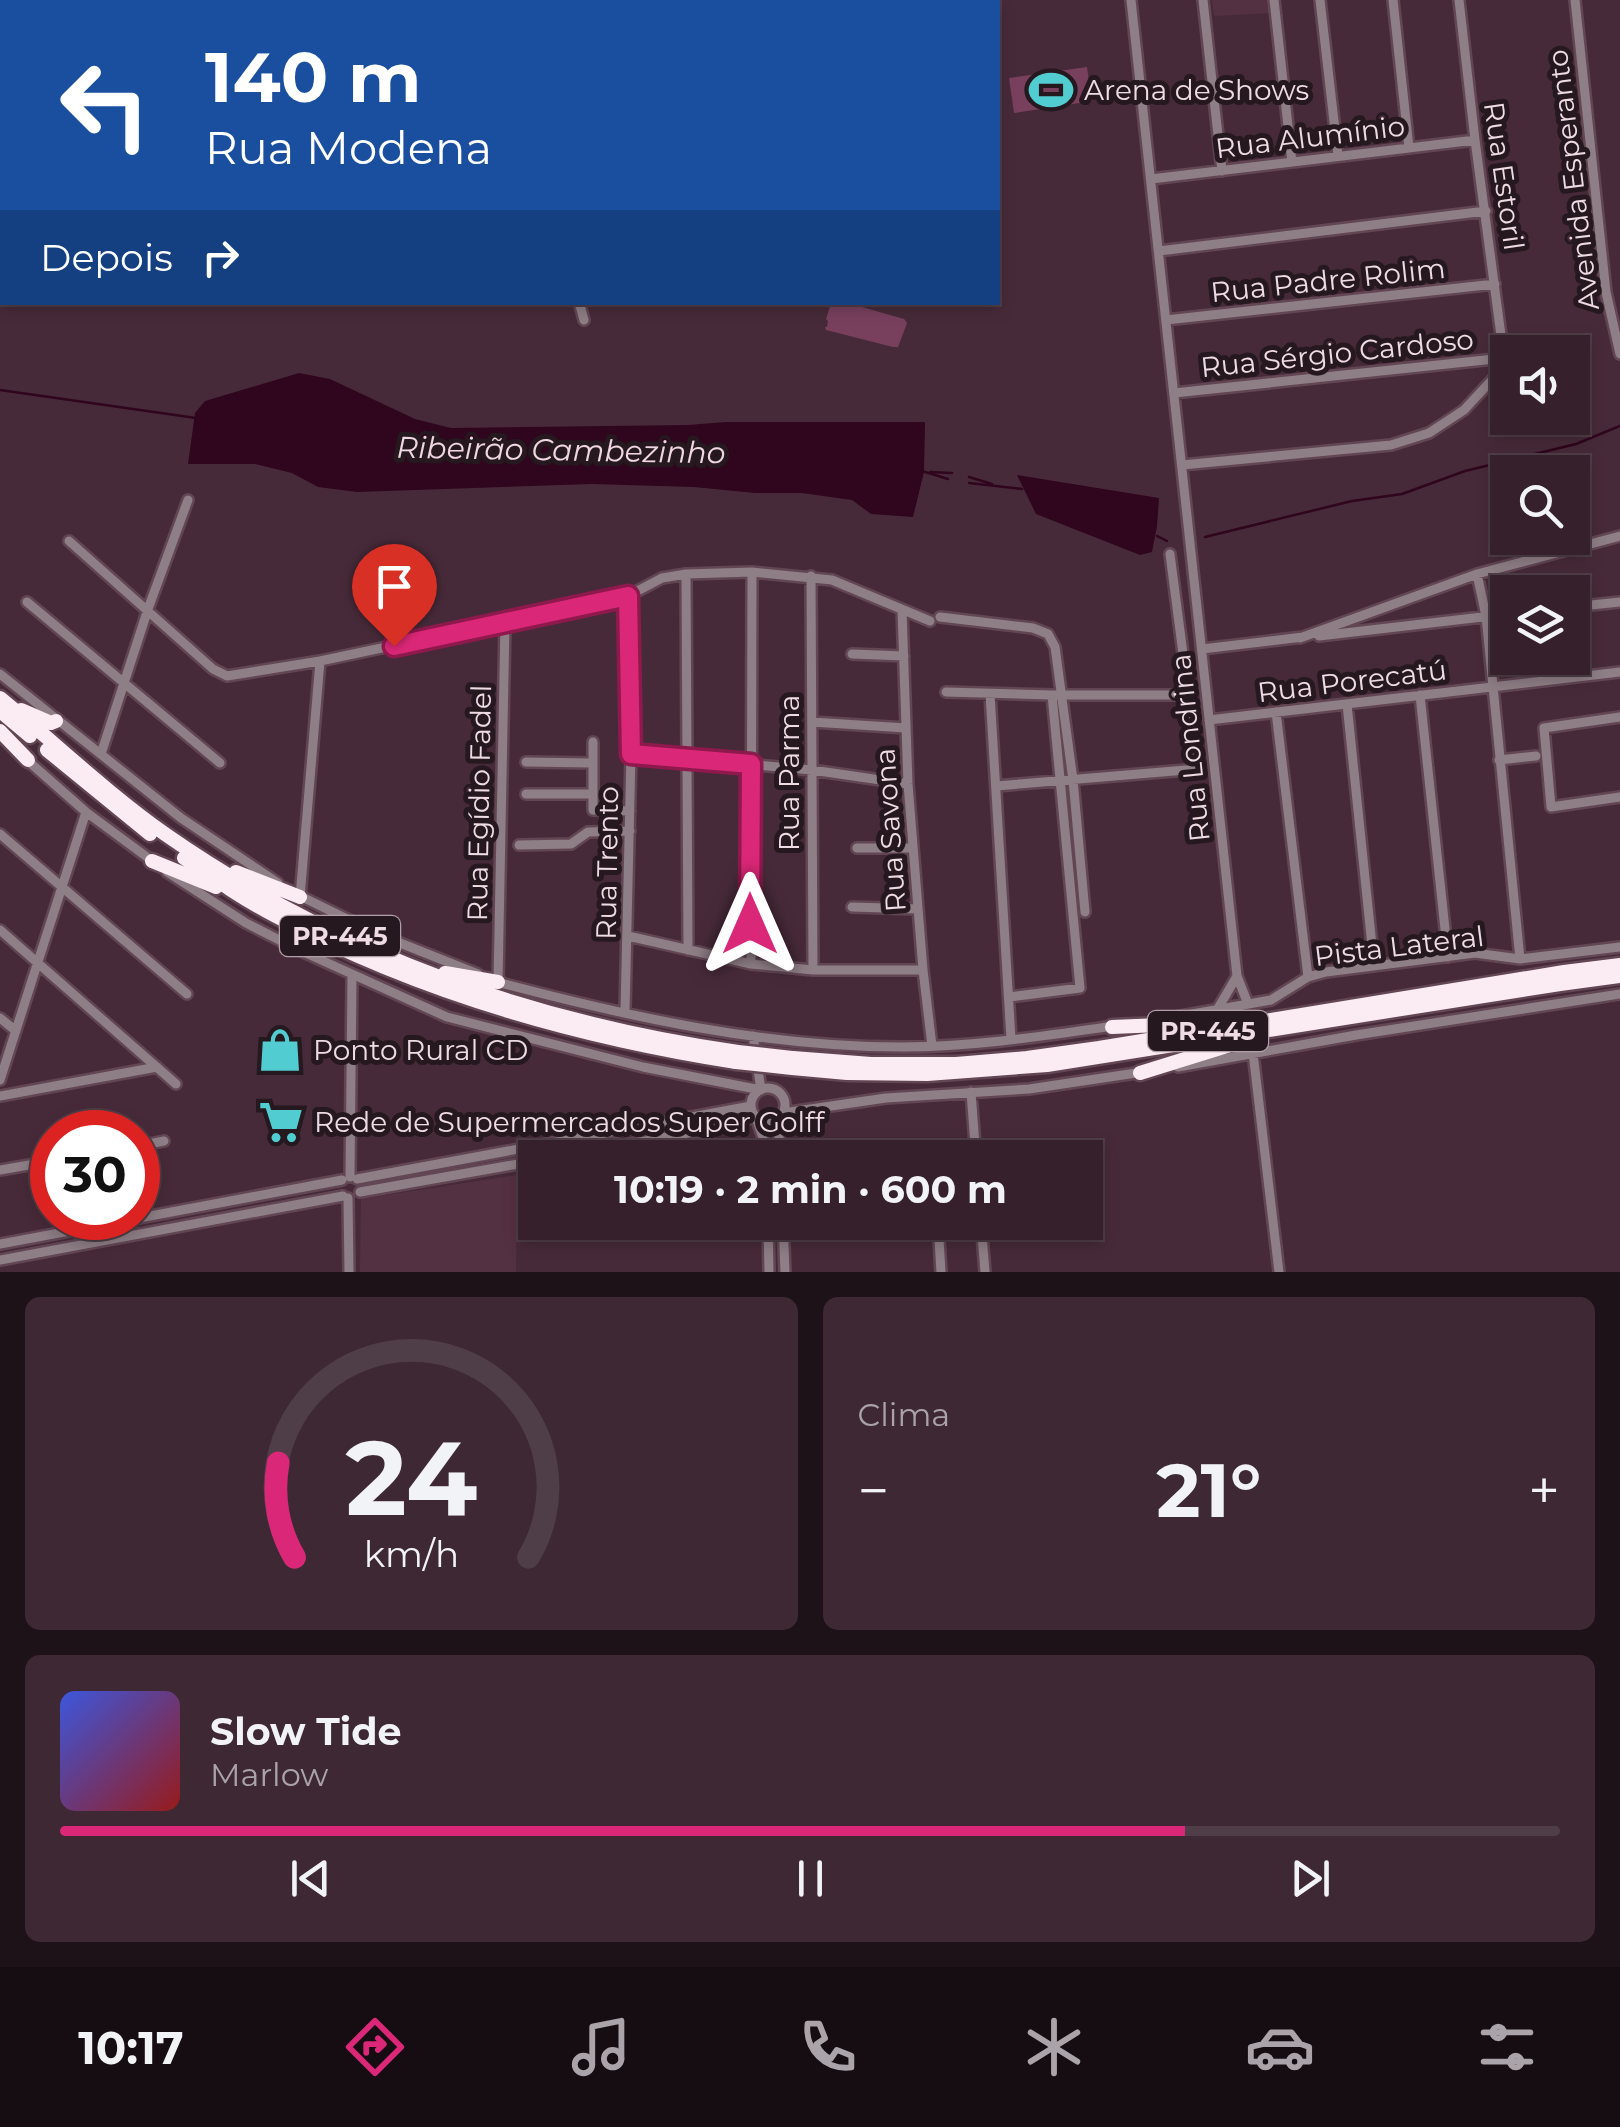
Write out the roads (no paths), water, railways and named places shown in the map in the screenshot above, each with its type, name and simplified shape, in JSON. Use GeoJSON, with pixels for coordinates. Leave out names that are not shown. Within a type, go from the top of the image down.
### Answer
{"type":"FeatureCollection","features":[{"type":"Feature","properties":{"kind":"highway"},"geometry":{"type":"LineString","coordinates":[[2,705],[52,723],[56,720]]}},
{"type":"Feature","properties":{"kind":"highway","name":"PR-445"},"geometry":{"type":"LineString","coordinates":[[2,705],[203,860],[262,896],[359,946],[505,1000],[737,1057]]}},
{"type":"Feature","properties":{"kind":"highway","name":"PR-445"},"geometry":{"type":"LineString","coordinates":[[2,705],[162,842],[273,915],[359,956],[460,996],[599,1036],[889,1074],[996,1070],[1101,1058],[1620,965]]}},
{"type":"Feature","properties":{"kind":"highway"},"geometry":{"type":"LineString","coordinates":[[0,734],[28,760]]}},
{"type":"Feature","properties":{"kind":"highway"},"geometry":{"type":"LineString","coordinates":[[203,860],[300,897]]}},
{"type":"Feature","properties":{"kind":"highway"},"geometry":{"type":"LineString","coordinates":[[152,862],[249,900]]}},
{"type":"Feature","properties":{"kind":"highway"},"geometry":{"type":"LineString","coordinates":[[403,964],[498,982]]}},
{"type":"Feature","properties":{"kind":"highway","name":"PR-445"},"geometry":{"type":"LineString","coordinates":[[1273,1025],[1620,976]]}},
{"type":"Feature","properties":{"kind":"highway"},"geometry":{"type":"LineString","coordinates":[[1112,1027],[1273,1025]]}},
{"type":"Feature","properties":{"kind":"highway"},"geometry":{"type":"LineString","coordinates":[[1140,1073],[1273,1025]]}},
{"type":"Feature","properties":{"kind":"street","name":"Rua Londrina"},"geometry":{"type":"LineString","coordinates":[[1131,0],[1237,976],[1248,1004]]}},
{"type":"Feature","properties":{"kind":"street"},"geometry":{"type":"LineString","coordinates":[[1203,0],[1222,170]]}},
{"type":"Feature","properties":{"kind":"street"},"geometry":{"type":"LineString","coordinates":[[1274,0],[1292,162]]}},
{"type":"Feature","properties":{"kind":"street"},"geometry":{"type":"LineString","coordinates":[[1320,0],[1338,156]]}},
{"type":"Feature","properties":{"kind":"street"},"geometry":{"type":"LineString","coordinates":[[1393,0],[1409,148]]}},
{"type":"Feature","properties":{"kind":"street","name":"Rua Estoril"},"geometry":{"type":"LineString","coordinates":[[1460,0],[1501,335]]}},
{"type":"Feature","properties":{"kind":"street","name":"Avenida Esperanto"},"geometry":{"type":"LineString","coordinates":[[1575,0],[1606,292],[1620,354]]}},
{"type":"Feature","properties":{"kind":"street","name":"Rua Alumínio"},"geometry":{"type":"LineString","coordinates":[[1150,179],[1475,140]]}},
{"type":"Feature","properties":{"kind":"street"},"geometry":{"type":"LineString","coordinates":[[1159,251],[1486,210]]}},
{"type":"Feature","properties":{"kind":"street","name":"Rua Padre Rolim"},"geometry":{"type":"LineString","coordinates":[[1166,320],[1495,284]]}},
{"type":"Feature","properties":{"kind":"street"},"geometry":{"type":"LineString","coordinates":[[580,305],[584,320]]}},
{"type":"Feature","properties":{"kind":"street","name":"Rua Sérgio Cardoso"},"geometry":{"type":"LineString","coordinates":[[1174,392],[1490,359]]}},
{"type":"Feature","properties":{"kind":"street"},"geometry":{"type":"LineString","coordinates":[[1182,464],[1391,445],[1429,433],[1464,410],[1490,383]]}},
{"type":"Feature","properties":{"kind":"street"},"geometry":{"type":"LineString","coordinates":[[101,754],[188,500]]}},
{"type":"Feature","properties":{"kind":"street"},"geometry":{"type":"LineString","coordinates":[[1300,638],[1478,574],[1620,536]]}},
{"type":"Feature","properties":{"kind":"street"},"geometry":{"type":"LineString","coordinates":[[69,542],[212,668],[227,676],[505,624],[628,596],[662,578],[686,574],[752,572],[811,576],[832,580],[902,610],[935,619],[1033,628],[1048,634],[1056,647],[1060,781],[1080,988],[1009,997]]}},
{"type":"Feature","properties":{"kind":"street"},"geometry":{"type":"LineString","coordinates":[[996,786],[1198,769],[1170,554]]}},
{"type":"Feature","properties":{"kind":"street"},"geometry":{"type":"LineString","coordinates":[[750,964],[752,572]]}},
{"type":"Feature","properties":{"kind":"street"},"geometry":{"type":"LineString","coordinates":[[686,574],[688,950]]}},
{"type":"Feature","properties":{"kind":"street"},"geometry":{"type":"LineString","coordinates":[[1478,574],[1486,616],[1520,959]]}},
{"type":"Feature","properties":{"kind":"street","name":"Rua Parma"},"geometry":{"type":"LineString","coordinates":[[811,576],[813,970]]}},
{"type":"Feature","properties":{"kind":"street","name":"Rua Trento"},"geometry":{"type":"LineString","coordinates":[[626,1012],[631,754],[628,596]]}},
{"type":"Feature","properties":{"kind":"street"},"geometry":{"type":"LineString","coordinates":[[26,602],[220,763]]}},
{"type":"Feature","properties":{"kind":"street"},"geometry":{"type":"LineString","coordinates":[[1590,605],[1620,602]]}},
{"type":"Feature","properties":{"kind":"street","name":"Rua Savona"},"geometry":{"type":"LineString","coordinates":[[902,610],[908,784],[932,1046]]}},
{"type":"Feature","properties":{"kind":"street"},"geometry":{"type":"LineString","coordinates":[[1202,650],[1490,616]]}},
{"type":"Feature","properties":{"kind":"street","name":"Rua Egídio Fadel"},"geometry":{"type":"LineString","coordinates":[[498,982],[505,624]]}},
{"type":"Feature","properties":{"kind":"street"},"geometry":{"type":"LineString","coordinates":[[852,654],[904,656]]}},
{"type":"Feature","properties":{"kind":"street"},"geometry":{"type":"LineString","coordinates":[[300,897],[320,661]]}},
{"type":"Feature","properties":{"kind":"street","name":"Rua Porecatú"},"geometry":{"type":"LineString","coordinates":[[1209,720],[1620,672]]}},
{"type":"Feature","properties":{"kind":"street","name":"Pista Lateral"},"geometry":{"type":"LineString","coordinates":[[0,674],[181,818],[300,897],[498,982],[698,1029],[774,1039],[902,1047],[1011,1039],[1112,1027],[1271,1000],[1326,972],[1474,953],[1520,959],[1620,947]]}},
{"type":"Feature","properties":{"kind":"street"},"geometry":{"type":"LineString","coordinates":[[946,692],[1188,695]]}},
{"type":"Feature","properties":{"kind":"street"},"geometry":{"type":"LineString","coordinates":[[990,694],[1011,1039]]}},
{"type":"Feature","properties":{"kind":"street"},"geometry":{"type":"LineString","coordinates":[[1057,695],[1073,780],[1086,912]]}},
{"type":"Feature","properties":{"kind":"street"},"geometry":{"type":"LineString","coordinates":[[1420,696],[1448,956]]}},
{"type":"Feature","properties":{"kind":"street"},"geometry":{"type":"LineString","coordinates":[[1347,704],[1374,965]]}},
{"type":"Feature","properties":{"kind":"street"},"geometry":{"type":"LineString","coordinates":[[1276,712],[1308,978]]}},
{"type":"Feature","properties":{"kind":"street"},"geometry":{"type":"LineString","coordinates":[[1620,717],[1544,728],[1551,807],[1620,797]]}},
{"type":"Feature","properties":{"kind":"street"},"geometry":{"type":"LineString","coordinates":[[812,722],[906,728]]}},
{"type":"Feature","properties":{"kind":"street"},"geometry":{"type":"LineString","coordinates":[[592,742],[592,810],[630,811]]}},
{"type":"Feature","properties":{"kind":"street"},"geometry":{"type":"LineString","coordinates":[[631,754],[812,770],[908,784]]}},
{"type":"Feature","properties":{"kind":"street"},"geometry":{"type":"LineString","coordinates":[[1500,760],[1536,756]]}},
{"type":"Feature","properties":{"kind":"street"},"geometry":{"type":"LineString","coordinates":[[28,760],[86,812],[152,862],[246,923],[447,1017],[644,1067],[765,1089],[782,1096],[785,1106],[780,1140]]}},
{"type":"Feature","properties":{"kind":"street"},"geometry":{"type":"LineString","coordinates":[[526,762],[592,763]]}},
{"type":"Feature","properties":{"kind":"street"},"geometry":{"type":"LineString","coordinates":[[526,794],[592,794]]}},
{"type":"Feature","properties":{"kind":"street"},"geometry":{"type":"LineString","coordinates":[[0,1080],[86,812]]}},
{"type":"Feature","properties":{"kind":"street"},"geometry":{"type":"LineString","coordinates":[[519,845],[563,846],[588,832],[630,831]]}},
{"type":"Feature","properties":{"kind":"street"},"geometry":{"type":"LineString","coordinates":[[0,834],[187,994]]}},
{"type":"Feature","properties":{"kind":"street"},"geometry":{"type":"LineString","coordinates":[[857,848],[913,848]]}},
{"type":"Feature","properties":{"kind":"street"},"geometry":{"type":"LineString","coordinates":[[852,907],[918,910]]}},
{"type":"Feature","properties":{"kind":"street"},"geometry":{"type":"LineString","coordinates":[[0,930],[176,1084]]}},
{"type":"Feature","properties":{"kind":"street"},"geometry":{"type":"LineString","coordinates":[[628,936],[750,964],[813,970],[923,970]]}},
{"type":"Feature","properties":{"kind":"street"},"geometry":{"type":"LineString","coordinates":[[350,1179],[352,975]]}},
{"type":"Feature","properties":{"kind":"street"},"geometry":{"type":"LineString","coordinates":[[1217,1010],[1237,976]]}},
{"type":"Feature","properties":{"kind":"street"},"geometry":{"type":"LineString","coordinates":[[653,1140],[756,1117],[767,1122],[781,1116],[886,1098],[1029,1089],[1620,994]]}},
{"type":"Feature","properties":{"kind":"street"},"geometry":{"type":"LineString","coordinates":[[0,1018],[16,1030]]}},
{"type":"Feature","properties":{"kind":"street"},"geometry":{"type":"LineString","coordinates":[[753,1036],[765,1089]]}},
{"type":"Feature","properties":{"kind":"street"},"geometry":{"type":"LineString","coordinates":[[763,1140],[752,1106],[753,1098],[765,1089],[774,1039]]}},
{"type":"Feature","properties":{"kind":"street"},"geometry":{"type":"LineString","coordinates":[[1254,1053],[1279,1272]]}},
{"type":"Feature","properties":{"kind":"street"},"geometry":{"type":"LineString","coordinates":[[0,1096],[156,1067]]}},
{"type":"Feature","properties":{"kind":"street"},"geometry":{"type":"LineString","coordinates":[[971,1092],[975,1140]]}},
{"type":"Feature","properties":{"kind":"street"},"geometry":{"type":"LineString","coordinates":[[0,1244],[752,1106]]}},
{"type":"Feature","properties":{"kind":"street"},"geometry":{"type":"LineString","coordinates":[[160,1142],[164,1141]]}},
{"type":"Feature","properties":{"kind":"street"},"geometry":{"type":"LineString","coordinates":[[0,1170],[30,1165]]}},
{"type":"Feature","properties":{"kind":"street"},"geometry":{"type":"LineString","coordinates":[[360,1192],[518,1165]]}},
{"type":"Feature","properties":{"kind":"street"},"geometry":{"type":"LineString","coordinates":[[0,1260],[355,1198],[361,1185],[350,1179]]}},
{"type":"Feature","properties":{"kind":"street"},"geometry":{"type":"LineString","coordinates":[[349,1272],[346,1197],[339,1188],[350,1179]]}},
{"type":"Feature","properties":{"kind":"street"},"geometry":{"type":"LineString","coordinates":[[769,1240],[770,1272]]}},
{"type":"Feature","properties":{"kind":"street"},"geometry":{"type":"LineString","coordinates":[[775,1240],[784,1242],[785,1272]]}},
{"type":"Feature","properties":{"kind":"street"},"geometry":{"type":"LineString","coordinates":[[939,1240],[941,1272]]}},
{"type":"Feature","properties":{"kind":"street"},"geometry":{"type":"LineString","coordinates":[[983,1240],[985,1272]]}},
{"type":"Feature","properties":{"kind":"water"},"geometry":{"type":"Polygon","coordinates":[[[299,373],[330,379],[415,419],[451,428],[925,422],[924,472],[913,517],[871,514],[852,500],[802,493],[592,484],[357,492],[318,487],[292,473],[255,464],[188,464],[195,413],[205,401],[299,373]]]}},
{"type":"Feature","properties":{"kind":"water"},"geometry":{"type":"Polygon","coordinates":[[[1017,475],[1159,498],[1152,552],[1140,555],[1036,514],[1017,475]]]}},
{"type":"Feature","properties":{"kind":"waterway","name":"Ribeirão Cambezinho"},"geometry":{"type":"LineString","coordinates":[[0,390],[196,418]]}},
{"type":"Feature","properties":{"kind":"waterway","name":"Ribeirão Cambezinho"},"geometry":{"type":"LineString","coordinates":[[1205,537],[1352,501],[1402,494],[1465,471],[1576,444],[1620,426]]}},
{"type":"Feature","properties":{"kind":"waterway","name":"Ribeirão Cambezinho"},"geometry":{"type":"LineString","coordinates":[[922,471],[948,479]]}},
{"type":"Feature","properties":{"kind":"waterway"},"geometry":{"type":"LineString","coordinates":[[930,472],[952,473]]}},
{"type":"Feature","properties":{"kind":"waterway"},"geometry":{"type":"LineString","coordinates":[[969,477],[992,484]]}},
{"type":"Feature","properties":{"kind":"waterway","name":"Ribeirão Cambezinho"},"geometry":{"type":"LineString","coordinates":[[969,483],[1022,489]]}},
{"type":"Feature","properties":{"kind":"waterway","name":"Ribeirão Cambezinho"},"geometry":{"type":"LineString","coordinates":[[1157,536],[1167,541]]}},
{"type":"Feature","properties":{"kind":"place","name":"Arena de Shows"},"geometry":{"type":"Point","coordinates":[1051,90]}},
{"type":"Feature","properties":{"kind":"place","name":"Ponto Rural CD"},"geometry":{"type":"Point","coordinates":[280,1050]}},
{"type":"Feature","properties":{"kind":"place","name":"Rede de Supermercados Super Golff"},"geometry":{"type":"Point","coordinates":[281,1122]}}]}
